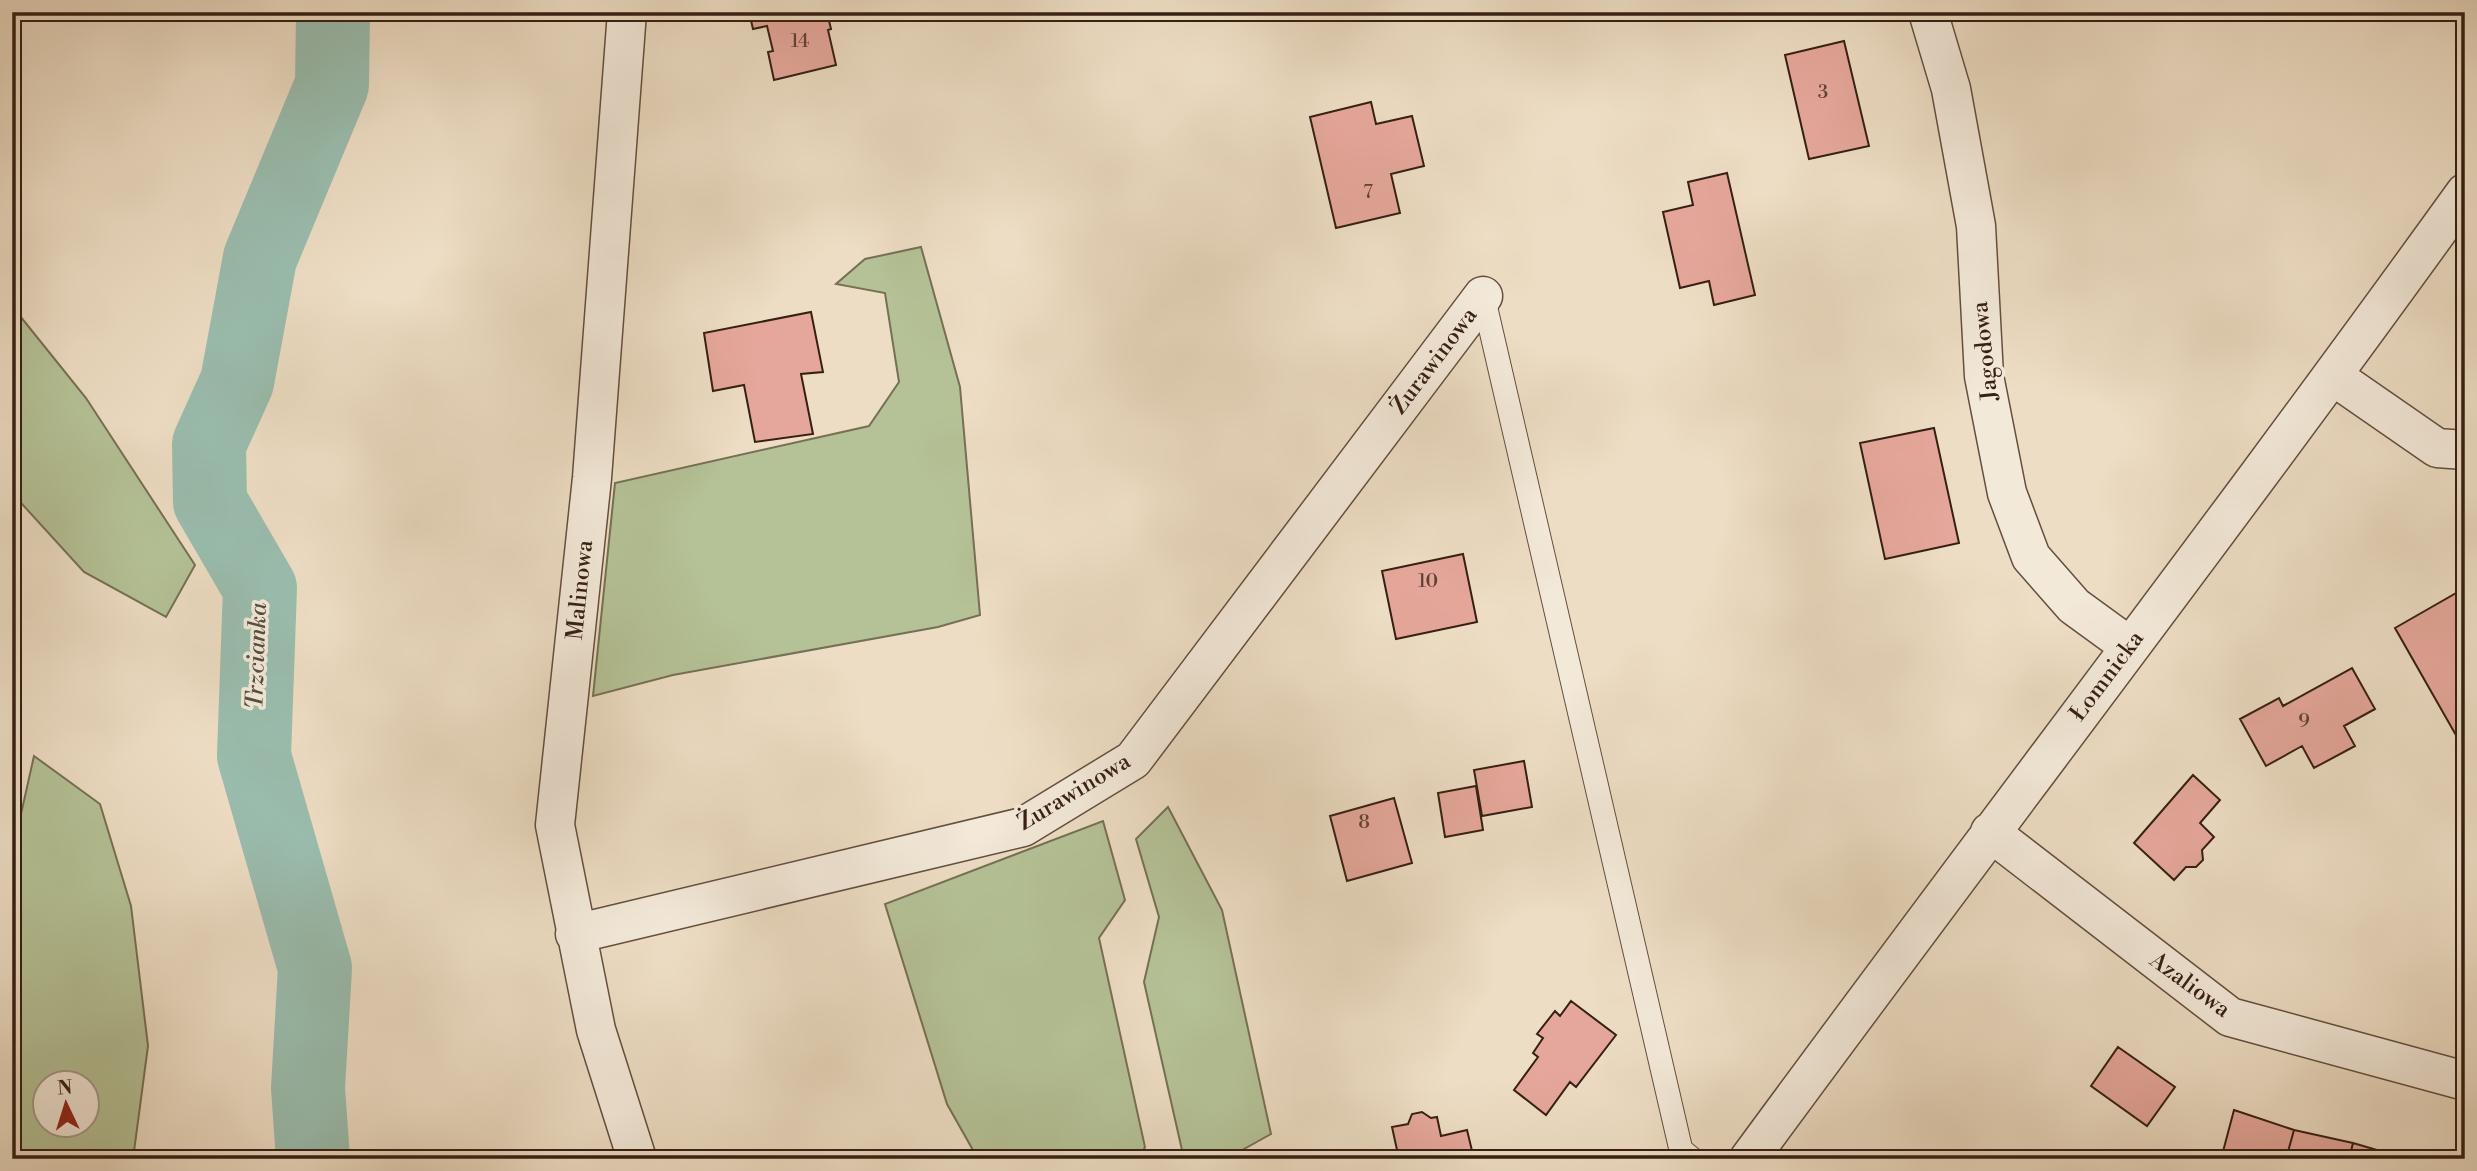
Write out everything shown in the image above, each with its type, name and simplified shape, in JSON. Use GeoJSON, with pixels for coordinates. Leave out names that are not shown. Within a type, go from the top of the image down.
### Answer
{"type":"FeatureCollection","features":[{"type":"Feature","properties":{"kind":"street","name":"Malinowa"},"geometry":{"type":"LineString","coordinates":[[627,12],[592,478],[555,825],[596,1030],[637,1159]]}},
{"type":"Feature","properties":{"kind":"street","name":"Jagodowa"},"geometry":{"type":"LineString","coordinates":[[1928,12],[1951,89],[1976,226],[1984,376],[2007,493],[2031,557],[2074,606],[2129,646]]}},
{"type":"Feature","properties":{"kind":"street","name":"Łomnicka"},"geometry":{"type":"LineString","coordinates":[[1749,1159],[1990,832],[2333,376],[2465,193]]}},
{"type":"Feature","properties":{"kind":"street","name":"Żurawinowa"},"geometry":{"type":"LineString","coordinates":[[575,934],[1023,827],[1133,760],[1483,296]]}},
{"type":"Feature","properties":{"kind":"street"},"geometry":{"type":"LineString","coordinates":[[2333,376],[2437,448],[2465,450]]}},
{"type":"Feature","properties":{"kind":"street","name":"Azaliowa"},"geometry":{"type":"LineString","coordinates":[[1990,832],[2230,1017],[2465,1081]]}},
{"type":"Feature","properties":{"kind":"lane"},"geometry":{"type":"LineString","coordinates":[[1483,296],[1681,1150],[1692,1159]]}},
{"type":"Feature","properties":{"kind":"green space"},"geometry":{"type":"Polygon","coordinates":[[[921,247],[960,387],[980,615],[938,627],[673,675],[593,696],[615,483],[869,426],[899,382],[885,293],[836,284],[865,259],[921,247]]]}},
{"type":"Feature","properties":{"kind":"green space"},"geometry":{"type":"Polygon","coordinates":[[[12,306],[86,398],[195,565],[166,617],[84,572],[12,493],[12,306]]]}},
{"type":"Feature","properties":{"kind":"green space"},"geometry":{"type":"Polygon","coordinates":[[[34,756],[100,804],[131,906],[148,1046],[133,1159],[12,1159],[12,854],[34,756]]]}},
{"type":"Feature","properties":{"kind":"green space"},"geometry":{"type":"Polygon","coordinates":[[[1168,807],[1222,910],[1271,1134],[1226,1159],[1184,1159],[1144,982],[1159,917],[1136,839],[1168,807]]]}},
{"type":"Feature","properties":{"kind":"green space"},"geometry":{"type":"Polygon","coordinates":[[[1103,821],[1125,900],[1099,938],[1145,1147],[1139,1159],[978,1159],[947,1104],[885,904],[1103,821]]]}},
{"type":"Feature","properties":{"kind":"building"},"geometry":{"type":"Polygon","coordinates":[[[749,12],[827,12],[836,65],[774,80],[768,52],[773,51],[767,26],[753,29],[749,12]]]}},
{"type":"Feature","properties":{"kind":"building"},"geometry":{"type":"Polygon","coordinates":[[[1458,12],[1491,12],[1460,20],[1458,12]]]}},
{"type":"Feature","properties":{"kind":"building"},"geometry":{"type":"Polygon","coordinates":[[[1844,41],[1869,146],[1809,159],[1785,55],[1844,41]]]}},
{"type":"Feature","properties":{"kind":"building"},"geometry":{"type":"Polygon","coordinates":[[[1371,102],[1376,124],[1412,116],[1424,166],[1391,174],[1400,213],[1336,228],[1310,117],[1371,102]]]}},
{"type":"Feature","properties":{"kind":"building"},"geometry":{"type":"Polygon","coordinates":[[[1727,173],[1755,295],[1714,305],[1709,281],[1680,288],[1663,212],[1693,205],[1688,182],[1727,173]]]}},
{"type":"Feature","properties":{"kind":"building"},"geometry":{"type":"Polygon","coordinates":[[[811,312],[823,372],[801,374],[813,434],[755,442],[744,385],[713,391],[704,333],[811,312]]]}},
{"type":"Feature","properties":{"kind":"building"},"geometry":{"type":"Polygon","coordinates":[[[1934,428],[1959,543],[1885,559],[1860,443],[1934,428]]]}},
{"type":"Feature","properties":{"kind":"building"},"geometry":{"type":"Polygon","coordinates":[[[1463,554],[1477,622],[1396,639],[1382,571],[1463,554]]]}},
{"type":"Feature","properties":{"kind":"building"},"geometry":{"type":"Polygon","coordinates":[[[2465,588],[2465,733],[2457,737],[2395,628],[2465,588]]]}},
{"type":"Feature","properties":{"kind":"building"},"geometry":{"type":"Polygon","coordinates":[[[2352,668],[2375,709],[2344,726],[2355,746],[2314,768],[2302,746],[2266,766],[2240,719],[2279,698],[2283,706],[2352,668]]]}},
{"type":"Feature","properties":{"kind":"building"},"geometry":{"type":"Polygon","coordinates":[[[1524,761],[1532,807],[1482,816],[1474,770],[1524,761]]]}},
{"type":"Feature","properties":{"kind":"building"},"geometry":{"type":"Polygon","coordinates":[[[2193,775],[2220,800],[2200,823],[2214,837],[2202,850],[2203,860],[2196,867],[2186,867],[2174,880],[2134,843],[2193,775]]]}},
{"type":"Feature","properties":{"kind":"building"},"geometry":{"type":"Polygon","coordinates":[[[1476,786],[1483,830],[1445,837],[1438,793],[1476,786]]]}},
{"type":"Feature","properties":{"kind":"building"},"geometry":{"type":"Polygon","coordinates":[[[1394,798],[1412,863],[1347,881],[1330,816],[1394,798]]]}},
{"type":"Feature","properties":{"kind":"building"},"geometry":{"type":"Polygon","coordinates":[[[1571,1001],[1616,1035],[1576,1087],[1570,1082],[1546,1115],[1514,1090],[1538,1057],[1533,1053],[1543,1038],[1537,1034],[1555,1011],[1560,1016],[1571,1001]]]}},
{"type":"Feature","properties":{"kind":"building"},"geometry":{"type":"Polygon","coordinates":[[[2118,1047],[2175,1087],[2147,1126],[2091,1086],[2118,1047]]]}},
{"type":"Feature","properties":{"kind":"building"},"geometry":{"type":"Polygon","coordinates":[[[2234,1110],[2294,1130],[2286,1159],[2221,1159],[2234,1110]]]}},
{"type":"Feature","properties":{"kind":"building"},"geometry":{"type":"Polygon","coordinates":[[[1422,1112],[1431,1118],[1437,1117],[1441,1136],[1467,1130],[1474,1159],[1399,1159],[1392,1127],[1408,1124],[1412,1114],[1422,1112]]]}},
{"type":"Feature","properties":{"kind":"building"},"geometry":{"type":"Polygon","coordinates":[[[2294,1130],[2353,1143],[2349,1159],[2286,1159],[2294,1130]]]}},
{"type":"Feature","properties":{"kind":"building"},"geometry":{"type":"Polygon","coordinates":[[[2353,1143],[2391,1154],[2393,1159],[2349,1159],[2353,1143]]]}},
{"type":"Feature","properties":{"kind":"waterway","name":"Trzcianka"},"geometry":{"type":"LineString","coordinates":[[313,1159],[308,1088],[315,968],[254,756],[260,588],[210,502],[209,444],[237,382],[260,258],[332,85],[333,12]]}}]}
